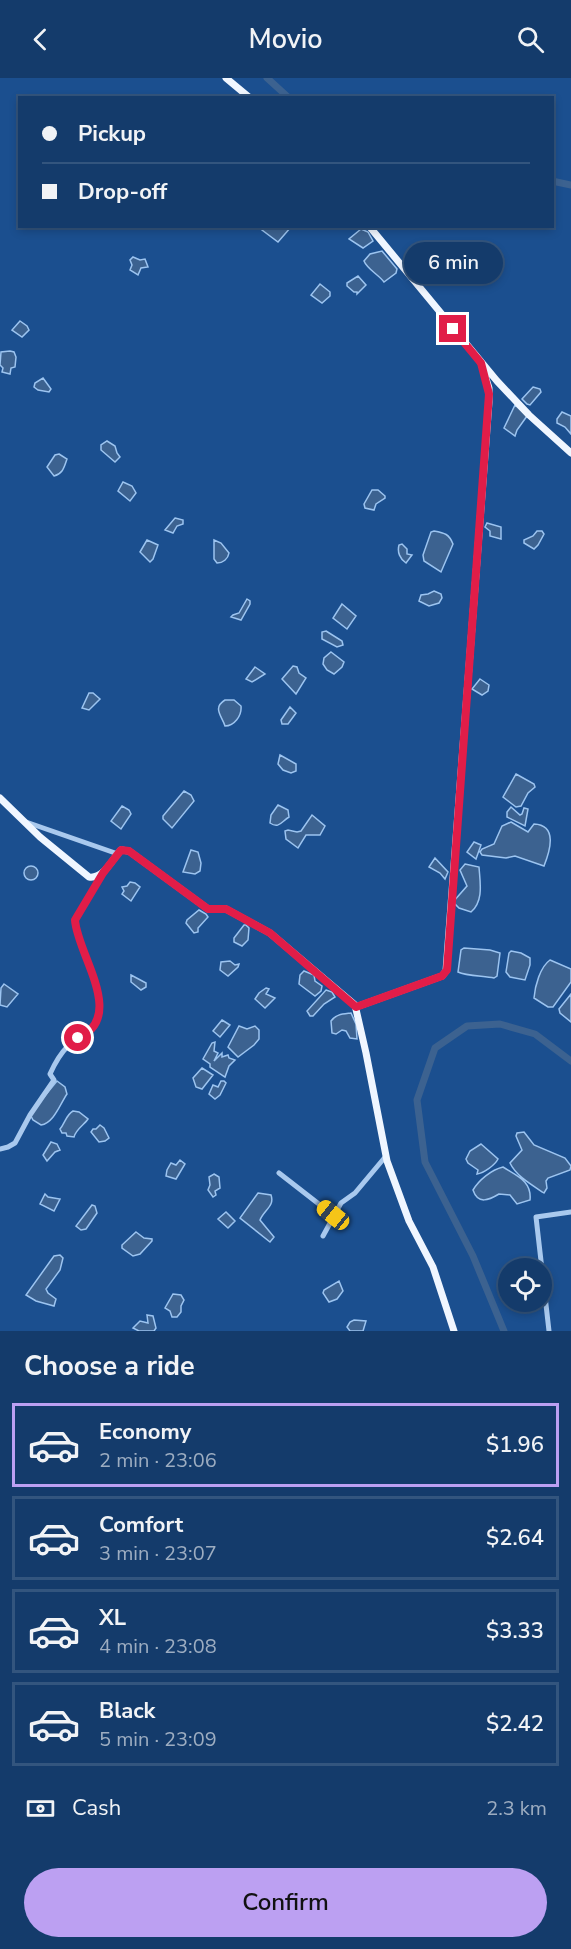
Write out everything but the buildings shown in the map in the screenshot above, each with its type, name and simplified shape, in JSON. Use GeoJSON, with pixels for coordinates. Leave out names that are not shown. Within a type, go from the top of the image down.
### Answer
{"type":"FeatureCollection","features":[{"type":"Feature","properties":{"kind":"main road"},"geometry":{"type":"LineString","coordinates":[[226,78],[248,96]]}},
{"type":"Feature","properties":{"kind":"main road"},"geometry":{"type":"LineString","coordinates":[[371,228],[481,363],[529,415],[571,453]]}},
{"type":"Feature","properties":{"kind":"main road"},"geometry":{"type":"LineString","coordinates":[[356,1007],[442,976],[447,970],[489,402],[489,388],[481,363]]}},
{"type":"Feature","properties":{"kind":"main road"},"geometry":{"type":"LineString","coordinates":[[0,798],[40,837],[89,877],[103,873],[121,850],[129,851],[208,909],[226,909],[270,933],[356,1007],[386,1156],[405,1211],[433,1267],[454,1331]]}},
{"type":"Feature","properties":{"kind":"street"},"geometry":{"type":"LineString","coordinates":[[23,821],[118,854]]}},
{"type":"Feature","properties":{"kind":"street"},"geometry":{"type":"LineString","coordinates":[[0,1149],[15,1143],[30,1115],[54,1080],[51,1074],[67,1046],[87,1034],[100,1016],[91,967],[80,942],[75,920],[103,873]]}},
{"type":"Feature","properties":{"kind":"street"},"geometry":{"type":"LineString","coordinates":[[323,1236],[341,1203],[355,1193],[386,1156]]}},
{"type":"Feature","properties":{"kind":"street"},"geometry":{"type":"LineString","coordinates":[[279,1173],[333,1215]]}},
{"type":"Feature","properties":{"kind":"street"},"geometry":{"type":"LineString","coordinates":[[549,1331],[536,1216],[571,1212]]}},
{"type":"Feature","properties":{"kind":"water"},"geometry":{"type":"Polygon","coordinates":[[[259,228],[290,228],[278,242],[259,228]]]}},
{"type":"Feature","properties":{"kind":"water"},"geometry":{"type":"Polygon","coordinates":[[[361,229],[368,232],[373,241],[363,248],[349,239],[361,229]]]}},
{"type":"Feature","properties":{"kind":"water"},"geometry":{"type":"Polygon","coordinates":[[[382,251],[397,269],[396,273],[384,282],[364,261],[370,254],[382,251]]]}},
{"type":"Feature","properties":{"kind":"water"},"geometry":{"type":"Polygon","coordinates":[[[133,257],[140,260],[145,259],[148,267],[141,268],[138,275],[130,270],[132,265],[130,260],[133,257]]]}},
{"type":"Feature","properties":{"kind":"water"},"geometry":{"type":"Polygon","coordinates":[[[358,276],[366,285],[357,294],[347,286],[347,283],[358,276]]]}},
{"type":"Feature","properties":{"kind":"water"},"geometry":{"type":"Polygon","coordinates":[[[320,284],[330,292],[330,296],[322,303],[311,295],[320,284]]]}},
{"type":"Feature","properties":{"kind":"water"},"geometry":{"type":"Polygon","coordinates":[[[20,321],[29,330],[22,337],[12,330],[20,321]]]}},
{"type":"Feature","properties":{"kind":"water"},"geometry":{"type":"Polygon","coordinates":[[[1,352],[14,352],[16,357],[15,367],[11,368],[10,374],[2,372],[3,368],[0,365],[1,352]]]}},
{"type":"Feature","properties":{"kind":"water"},"geometry":{"type":"Polygon","coordinates":[[[43,378],[51,389],[49,392],[34,387],[35,383],[43,378]]]}},
{"type":"Feature","properties":{"kind":"water"},"geometry":{"type":"Polygon","coordinates":[[[533,387],[540,389],[541,392],[530,405],[522,399],[533,387]]]}},
{"type":"Feature","properties":{"kind":"water"},"geometry":{"type":"Polygon","coordinates":[[[515,405],[527,416],[515,436],[504,428],[515,405]]]}},
{"type":"Feature","properties":{"kind":"water"},"geometry":{"type":"Polygon","coordinates":[[[562,412],[571,416],[571,434],[557,423],[562,412]]]}},
{"type":"Feature","properties":{"kind":"water"},"geometry":{"type":"Polygon","coordinates":[[[107,441],[115,446],[120,457],[115,462],[101,450],[101,445],[107,441]]]}},
{"type":"Feature","properties":{"kind":"water"},"geometry":{"type":"Polygon","coordinates":[[[59,454],[67,459],[61,472],[54,476],[47,467],[55,455],[59,454]]]}},
{"type":"Feature","properties":{"kind":"water"},"geometry":{"type":"Polygon","coordinates":[[[123,482],[132,486],[136,493],[130,501],[118,491],[123,482]]]}},
{"type":"Feature","properties":{"kind":"water"},"geometry":{"type":"Polygon","coordinates":[[[372,490],[378,490],[385,496],[376,504],[374,510],[365,508],[364,504],[372,490]]]}},
{"type":"Feature","properties":{"kind":"water"},"geometry":{"type":"Polygon","coordinates":[[[175,518],[183,520],[183,524],[177,526],[173,533],[165,530],[175,518]]]}},
{"type":"Feature","properties":{"kind":"water"},"geometry":{"type":"Polygon","coordinates":[[[487,523],[501,527],[501,539],[490,536],[490,531],[485,527],[487,523]]]}},
{"type":"Feature","properties":{"kind":"water"},"geometry":{"type":"Polygon","coordinates":[[[537,531],[542,531],[544,534],[534,549],[524,543],[524,540],[533,536],[537,531]]]}},
{"type":"Feature","properties":{"kind":"water"},"geometry":{"type":"Polygon","coordinates":[[[431,532],[446,534],[453,544],[441,572],[424,561],[423,555],[431,532]]]}},
{"type":"Feature","properties":{"kind":"water"},"geometry":{"type":"Polygon","coordinates":[[[147,540],[158,545],[150,562],[140,552],[147,540]]]}},
{"type":"Feature","properties":{"kind":"water"},"geometry":{"type":"Polygon","coordinates":[[[214,540],[221,543],[229,553],[226,559],[217,563],[214,559],[214,540]]]}},
{"type":"Feature","properties":{"kind":"water"},"geometry":{"type":"Polygon","coordinates":[[[402,544],[407,549],[407,554],[412,555],[406,563],[399,553],[399,545],[402,544]]]}},
{"type":"Feature","properties":{"kind":"water"},"geometry":{"type":"Polygon","coordinates":[[[434,591],[441,594],[442,598],[439,603],[429,606],[419,601],[421,595],[434,591]]]}},
{"type":"Feature","properties":{"kind":"water"},"geometry":{"type":"Polygon","coordinates":[[[247,599],[250,604],[241,620],[231,617],[239,613],[247,599]]]}},
{"type":"Feature","properties":{"kind":"water"},"geometry":{"type":"Polygon","coordinates":[[[342,604],[356,616],[347,629],[333,618],[342,604]]]}},
{"type":"Feature","properties":{"kind":"water"},"geometry":{"type":"Polygon","coordinates":[[[326,631],[342,641],[343,645],[337,647],[322,639],[322,632],[326,631]]]}},
{"type":"Feature","properties":{"kind":"water"},"geometry":{"type":"Polygon","coordinates":[[[331,652],[344,662],[334,674],[323,664],[324,658],[331,652]]]}},
{"type":"Feature","properties":{"kind":"water"},"geometry":{"type":"Polygon","coordinates":[[[293,666],[297,667],[299,673],[306,678],[296,694],[282,679],[293,666]]]}},
{"type":"Feature","properties":{"kind":"water"},"geometry":{"type":"Polygon","coordinates":[[[255,667],[265,674],[252,682],[246,679],[255,667]]]}},
{"type":"Feature","properties":{"kind":"water"},"geometry":{"type":"Polygon","coordinates":[[[480,679],[489,685],[488,691],[482,695],[472,689],[480,679]]]}},
{"type":"Feature","properties":{"kind":"water"},"geometry":{"type":"Polygon","coordinates":[[[89,693],[93,693],[100,699],[89,710],[82,708],[89,693]]]}},
{"type":"Feature","properties":{"kind":"water"},"geometry":{"type":"Polygon","coordinates":[[[225,700],[234,700],[241,706],[237,720],[225,726],[218,709],[225,700]]]}},
{"type":"Feature","properties":{"kind":"water"},"geometry":{"type":"Polygon","coordinates":[[[290,707],[296,713],[288,724],[282,724],[281,720],[290,707]]]}},
{"type":"Feature","properties":{"kind":"water"},"geometry":{"type":"Polygon","coordinates":[[[280,755],[296,764],[296,771],[291,773],[283,770],[278,764],[280,755]]]}},
{"type":"Feature","properties":{"kind":"water"},"geometry":{"type":"Polygon","coordinates":[[[516,774],[534,784],[535,787],[528,793],[521,806],[516,807],[503,797],[516,774]]]}},
{"type":"Feature","properties":{"kind":"water"},"geometry":{"type":"Polygon","coordinates":[[[184,791],[191,795],[194,801],[172,828],[163,816],[184,791]]]}},
{"type":"Feature","properties":{"kind":"water"},"geometry":{"type":"Polygon","coordinates":[[[278,805],[288,810],[289,817],[276,825],[270,823],[271,815],[278,805]]]}},
{"type":"Feature","properties":{"kind":"water"},"geometry":{"type":"Polygon","coordinates":[[[122,806],[131,814],[121,829],[111,821],[122,806]]]}},
{"type":"Feature","properties":{"kind":"water"},"geometry":{"type":"Polygon","coordinates":[[[511,807],[520,815],[524,808],[528,809],[525,826],[507,817],[507,812],[511,807]]]}},
{"type":"Feature","properties":{"kind":"water"},"geometry":{"type":"Polygon","coordinates":[[[312,815],[325,826],[320,835],[306,835],[298,848],[286,839],[285,831],[301,831],[312,815]]]}},
{"type":"Feature","properties":{"kind":"water"},"geometry":{"type":"Polygon","coordinates":[[[511,822],[528,832],[534,824],[542,825],[547,829],[550,846],[544,866],[515,856],[506,858],[482,855],[480,852],[482,849],[494,844],[502,826],[511,822]]]}},
{"type":"Feature","properties":{"kind":"water"},"geometry":{"type":"Polygon","coordinates":[[[474,842],[481,845],[476,859],[467,852],[474,842]]]}},
{"type":"Feature","properties":{"kind":"water"},"geometry":{"type":"Polygon","coordinates":[[[191,850],[198,852],[201,863],[200,871],[195,874],[183,872],[191,850]]]}},
{"type":"Feature","properties":{"kind":"water"},"geometry":{"type":"Polygon","coordinates":[[[435,858],[448,872],[445,879],[429,867],[435,858]]]}},
{"type":"Feature","properties":{"kind":"water"},"geometry":{"type":"Polygon","coordinates":[[[465,864],[479,867],[480,897],[471,912],[459,908],[453,902],[467,886],[460,870],[465,864]]]}},
{"type":"Feature","properties":{"kind":"water"},"geometry":{"type":"Polygon","coordinates":[[[31,866],[36,868],[38,873],[36,878],[31,880],[26,878],[24,873],[26,868],[31,866]]]}},
{"type":"Feature","properties":{"kind":"water"},"geometry":{"type":"Polygon","coordinates":[[[130,882],[140,887],[131,901],[122,894],[124,891],[122,887],[127,886],[130,882]]]}},
{"type":"Feature","properties":{"kind":"water"},"geometry":{"type":"Polygon","coordinates":[[[199,910],[208,917],[198,928],[198,932],[194,933],[186,923],[199,910]]]}},
{"type":"Feature","properties":{"kind":"water"},"geometry":{"type":"Polygon","coordinates":[[[244,925],[249,928],[248,940],[242,946],[234,942],[234,938],[244,925]]]}},
{"type":"Feature","properties":{"kind":"water"},"geometry":{"type":"Polygon","coordinates":[[[464,948],[500,953],[497,976],[494,978],[458,972],[461,950],[464,948]]]}},
{"type":"Feature","properties":{"kind":"water"},"geometry":{"type":"Polygon","coordinates":[[[511,951],[530,958],[525,980],[510,977],[506,972],[511,951]]]}},
{"type":"Feature","properties":{"kind":"water"},"geometry":{"type":"Polygon","coordinates":[[[550,960],[571,969],[571,982],[553,1007],[548,1007],[534,998],[541,972],[550,960]]]}},
{"type":"Feature","properties":{"kind":"water"},"geometry":{"type":"Polygon","coordinates":[[[230,961],[235,965],[239,964],[228,976],[220,970],[221,962],[230,961]]]}},
{"type":"Feature","properties":{"kind":"water"},"geometry":{"type":"Polygon","coordinates":[[[304,971],[314,975],[315,981],[322,986],[321,991],[315,996],[299,984],[300,975],[304,971]]]}},
{"type":"Feature","properties":{"kind":"water"},"geometry":{"type":"Polygon","coordinates":[[[131,975],[146,983],[146,987],[141,990],[131,982],[131,975]]]}},
{"type":"Feature","properties":{"kind":"water"},"geometry":{"type":"Polygon","coordinates":[[[4,984],[18,994],[7,1007],[0,1005],[1,988],[4,984]]]}},
{"type":"Feature","properties":{"kind":"water"},"geometry":{"type":"Polygon","coordinates":[[[266,988],[269,989],[266,994],[275,998],[265,1008],[255,999],[266,988]]]}},
{"type":"Feature","properties":{"kind":"water"},"geometry":{"type":"Polygon","coordinates":[[[326,990],[332,992],[335,997],[324,1004],[313,1016],[310,1016],[307,1011],[326,990]]]}},
{"type":"Feature","properties":{"kind":"water"},"geometry":{"type":"Polygon","coordinates":[[[571,994],[571,1022],[560,1013],[559,1009],[571,994]]]}},
{"type":"Feature","properties":{"kind":"water"},"geometry":{"type":"Polygon","coordinates":[[[351,1013],[356,1024],[357,1039],[350,1038],[346,1031],[342,1030],[336,1034],[332,1033],[331,1021],[340,1015],[351,1013]]]}},
{"type":"Feature","properties":{"kind":"water"},"geometry":{"type":"Polygon","coordinates":[[[222,1020],[230,1025],[220,1037],[213,1031],[222,1020]]]}},
{"type":"Feature","properties":{"kind":"water"},"geometry":{"type":"Polygon","coordinates":[[[239,1026],[247,1029],[255,1026],[259,1030],[259,1039],[238,1057],[228,1047],[239,1026]]]}},
{"type":"Feature","properties":{"kind":"water"},"geometry":{"type":"Polygon","coordinates":[[[215,1042],[214,1051],[218,1053],[214,1061],[222,1053],[222,1057],[228,1055],[229,1058],[235,1060],[229,1066],[225,1077],[203,1059],[212,1043],[215,1042]]]}},
{"type":"Feature","properties":{"kind":"water"},"geometry":{"type":"Polygon","coordinates":[[[202,1068],[213,1075],[202,1089],[196,1087],[193,1078],[202,1068]]]}},
{"type":"Feature","properties":{"kind":"water"},"geometry":{"type":"Polygon","coordinates":[[[57,1081],[65,1087],[67,1094],[50,1121],[41,1125],[33,1120],[30,1114],[57,1081]]]}},
{"type":"Feature","properties":{"kind":"water"},"geometry":{"type":"Polygon","coordinates":[[[221,1081],[226,1083],[220,1095],[215,1099],[209,1094],[213,1085],[218,1087],[221,1081]]]}},
{"type":"Feature","properties":{"kind":"water"},"geometry":{"type":"Polygon","coordinates":[[[73,1111],[79,1112],[88,1119],[74,1137],[67,1136],[60,1129],[73,1111]]]}},
{"type":"Feature","properties":{"kind":"water"},"geometry":{"type":"Polygon","coordinates":[[[100,1125],[109,1138],[99,1142],[91,1132],[100,1125]]]}},
{"type":"Feature","properties":{"kind":"water"},"geometry":{"type":"Polygon","coordinates":[[[524,1132],[534,1145],[565,1158],[571,1166],[570,1170],[548,1178],[544,1193],[520,1176],[510,1163],[522,1150],[516,1136],[517,1133],[524,1132]]]}},
{"type":"Feature","properties":{"kind":"water"},"geometry":{"type":"Polygon","coordinates":[[[51,1142],[57,1144],[60,1150],[47,1161],[43,1155],[51,1142]]]}},
{"type":"Feature","properties":{"kind":"water"},"geometry":{"type":"Polygon","coordinates":[[[481,1144],[498,1159],[489,1168],[477,1174],[478,1170],[466,1159],[470,1151],[481,1144]]]}},
{"type":"Feature","properties":{"kind":"water"},"geometry":{"type":"Polygon","coordinates":[[[180,1160],[185,1164],[176,1179],[166,1176],[171,1163],[176,1165],[180,1160]]]}},
{"type":"Feature","properties":{"kind":"water"},"geometry":{"type":"Polygon","coordinates":[[[503,1167],[526,1184],[529,1188],[530,1200],[517,1204],[510,1195],[499,1194],[484,1200],[475,1195],[473,1190],[482,1179],[494,1170],[503,1167]]]}},
{"type":"Feature","properties":{"kind":"water"},"geometry":{"type":"Polygon","coordinates":[[[214,1174],[219,1177],[220,1188],[215,1191],[216,1195],[213,1197],[208,1190],[209,1177],[214,1174]]]}},
{"type":"Feature","properties":{"kind":"water"},"geometry":{"type":"Polygon","coordinates":[[[258,1193],[271,1195],[272,1199],[260,1220],[274,1237],[270,1242],[240,1218],[258,1193]]]}},
{"type":"Feature","properties":{"kind":"water"},"geometry":{"type":"Polygon","coordinates":[[[45,1194],[48,1197],[60,1199],[54,1211],[40,1204],[45,1194]]]}},
{"type":"Feature","properties":{"kind":"water"},"geometry":{"type":"Polygon","coordinates":[[[92,1205],[95,1206],[97,1213],[86,1229],[81,1230],[76,1226],[92,1205]]]}},
{"type":"Feature","properties":{"kind":"water"},"geometry":{"type":"Polygon","coordinates":[[[226,1212],[235,1221],[228,1228],[218,1219],[226,1212]]]}},
{"type":"Feature","properties":{"kind":"water"},"geometry":{"type":"Polygon","coordinates":[[[136,1232],[152,1241],[140,1254],[133,1256],[122,1248],[122,1245],[136,1232]]]}},
{"type":"Feature","properties":{"kind":"water"},"geometry":{"type":"Polygon","coordinates":[[[60,1255],[63,1258],[60,1270],[46,1289],[56,1299],[54,1306],[36,1301],[26,1295],[54,1256],[60,1255]]]}},
{"type":"Feature","properties":{"kind":"water"},"geometry":{"type":"Polygon","coordinates":[[[339,1281],[343,1291],[337,1299],[329,1302],[323,1293],[324,1290],[339,1281]]]}},
{"type":"Feature","properties":{"kind":"water"},"geometry":{"type":"Polygon","coordinates":[[[173,1294],[181,1295],[184,1300],[177,1317],[172,1317],[170,1311],[165,1308],[173,1294]]]}},
{"type":"Feature","properties":{"kind":"water"},"geometry":{"type":"Polygon","coordinates":[[[147,1315],[153,1316],[156,1328],[154,1331],[139,1331],[133,1328],[140,1321],[148,1323],[147,1315]]]}},
{"type":"Feature","properties":{"kind":"water"},"geometry":{"type":"Polygon","coordinates":[[[354,1320],[366,1321],[363,1331],[350,1331],[347,1327],[354,1320]]]}},
{"type":"Feature","properties":{"kind":"waterway"},"geometry":{"type":"LineString","coordinates":[[267,78],[287,96]]}},
{"type":"Feature","properties":{"kind":"waterway"},"geometry":{"type":"LineString","coordinates":[[554,181],[571,185]]}},
{"type":"Feature","properties":{"kind":"waterway"},"geometry":{"type":"LineString","coordinates":[[504,1331],[473,1256],[425,1162],[417,1100],[435,1048],[467,1026],[500,1024],[535,1034],[571,1061]]}},
{"type":"Feature","properties":{"kind":"route"},"geometry":{"type":"LineString","coordinates":[[78,1038],[87,1034],[95,1024],[100,1016],[100,1008],[91,967],[80,942],[75,920],[103,873],[121,850],[129,851],[208,909],[226,909],[270,933],[356,1007],[445,974],[489,402],[489,388],[481,363],[453,329]]}}]}
